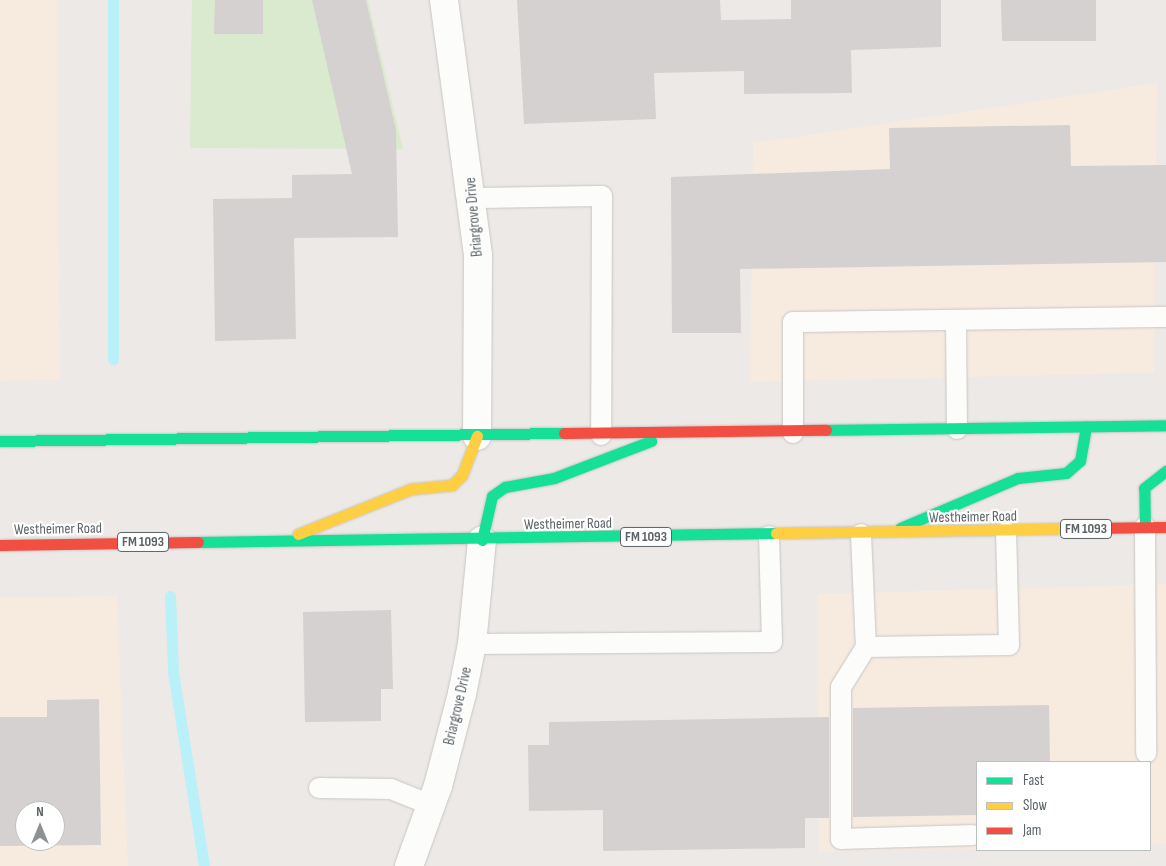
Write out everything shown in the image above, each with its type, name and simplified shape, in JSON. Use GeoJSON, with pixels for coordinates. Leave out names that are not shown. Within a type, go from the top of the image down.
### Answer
{"type":"FeatureCollection","features":[{"type":"Feature","properties":{"kind":"main road"},"geometry":{"type":"LineString","coordinates":[[0,441],[793,433],[1166,425]]}},
{"type":"Feature","properties":{"kind":"main road"},"geometry":{"type":"LineString","coordinates":[[887,533],[1018,478],[1066,473],[1080,461],[1086,427]]}},
{"type":"Feature","properties":{"kind":"main road"},"geometry":{"type":"LineString","coordinates":[[482,540],[492,496],[505,487],[554,478],[669,434]]}},
{"type":"Feature","properties":{"kind":"main road"},"geometry":{"type":"LineString","coordinates":[[286,540],[411,489],[452,485],[462,475],[477,436]]}},
{"type":"Feature","properties":{"kind":"main road"},"geometry":{"type":"LineString","coordinates":[[1145,527],[1144,488],[1166,471]]}},
{"type":"Feature","properties":{"kind":"main road","name":"Westheimer Road"},"geometry":{"type":"LineString","coordinates":[[0,545],[286,540],[482,540],[769,536],[1166,527]]}},
{"type":"Feature","properties":{"kind":"street","name":"Briargrove Drive"},"geometry":{"type":"LineString","coordinates":[[444,0],[474,198],[478,255],[477,436]]}},
{"type":"Feature","properties":{"kind":"street","name":"Briargrove Drive"},"geometry":{"type":"LineString","coordinates":[[416,864],[472,644],[482,540]]}},
{"type":"Feature","properties":{"kind":"lane"},"geometry":{"type":"LineString","coordinates":[[474,198],[602,196],[601,435]]}},
{"type":"Feature","properties":{"kind":"lane"},"geometry":{"type":"LineString","coordinates":[[793,433],[793,322],[1166,317]]}},
{"type":"Feature","properties":{"kind":"lane"},"geometry":{"type":"LineString","coordinates":[[956,320],[957,429]]}},
{"type":"Feature","properties":{"kind":"lane"},"geometry":{"type":"LineString","coordinates":[[1145,527],[1146,752]]}},
{"type":"Feature","properties":{"kind":"lane"},"geometry":{"type":"LineString","coordinates":[[866,647],[1009,646],[1006,532]]}},
{"type":"Feature","properties":{"kind":"lane"},"geometry":{"type":"LineString","coordinates":[[861,534],[866,647],[840,687],[840,839],[973,836]]}},
{"type":"Feature","properties":{"kind":"lane"},"geometry":{"type":"LineString","coordinates":[[472,644],[772,642],[769,536]]}},
{"type":"Feature","properties":{"kind":"lane"},"geometry":{"type":"LineString","coordinates":[[318,788],[391,789],[431,805]]}},
{"type":"Feature","properties":{"kind":"shaded area"},"geometry":{"type":"Polygon","coordinates":[[[0,0],[58,0],[60,380],[0,381],[0,0]]]}},
{"type":"Feature","properties":{"kind":"shaded area"},"geometry":{"type":"Polygon","coordinates":[[[1157,83],[1154,373],[750,382],[753,143],[1157,83]]]}},
{"type":"Feature","properties":{"kind":"shaded area"},"geometry":{"type":"Polygon","coordinates":[[[1166,584],[1166,844],[1151,845],[1151,761],[976,761],[976,849],[819,852],[817,594],[1166,584]]]}},
{"type":"Feature","properties":{"kind":"shaded area"},"geometry":{"type":"Polygon","coordinates":[[[117,596],[128,866],[0,866],[0,598],[117,596]]]}},
{"type":"Feature","properties":{"kind":"green space"},"geometry":{"type":"Polygon","coordinates":[[[192,0],[368,0],[403,149],[190,148],[192,0]]]}},
{"type":"Feature","properties":{"kind":"building"},"geometry":{"type":"Polygon","coordinates":[[[215,0],[263,0],[263,34],[214,34],[215,0]]]}},
{"type":"Feature","properties":{"kind":"building"},"geometry":{"type":"Polygon","coordinates":[[[312,0],[366,0],[396,130],[398,237],[294,238],[296,339],[215,341],[213,199],[292,198],[292,175],[352,174],[312,0]]]}},
{"type":"Feature","properties":{"kind":"building"},"geometry":{"type":"Polygon","coordinates":[[[517,0],[720,0],[721,20],[791,19],[791,0],[941,0],[941,47],[851,50],[852,93],[744,94],[744,71],[654,73],[656,119],[524,124],[517,0]]]}},
{"type":"Feature","properties":{"kind":"building"},"geometry":{"type":"Polygon","coordinates":[[[1001,0],[1096,0],[1096,41],[1002,41],[1001,0]]]}},
{"type":"Feature","properties":{"kind":"building"},"geometry":{"type":"Polygon","coordinates":[[[1070,125],[1071,166],[1166,165],[1166,262],[740,269],[741,333],[672,333],[671,177],[890,169],[889,128],[1070,125]]]}},
{"type":"Feature","properties":{"kind":"building"},"geometry":{"type":"Polygon","coordinates":[[[391,610],[393,689],[381,689],[381,721],[305,722],[303,612],[391,610]]]}},
{"type":"Feature","properties":{"kind":"building"},"geometry":{"type":"Polygon","coordinates":[[[99,699],[101,845],[65,845],[65,801],[15,801],[15,846],[0,846],[0,717],[47,717],[47,700],[99,699]]]}},
{"type":"Feature","properties":{"kind":"building"},"geometry":{"type":"Polygon","coordinates":[[[1049,705],[1050,761],[976,761],[976,815],[853,817],[853,708],[1049,705]]]}},
{"type":"Feature","properties":{"kind":"building"},"geometry":{"type":"Polygon","coordinates":[[[829,717],[829,818],[805,818],[805,848],[603,851],[603,810],[529,811],[528,745],[549,745],[549,722],[829,717]]]}},
{"type":"Feature","properties":{"kind":"waterway"},"geometry":{"type":"LineString","coordinates":[[113,0],[113,359]]}},
{"type":"Feature","properties":{"kind":"waterway"},"geometry":{"type":"LineString","coordinates":[[170,596],[173,672],[204,866]]}},
{"type":"Feature","properties":{"kind":"traffic: fast"},"geometry":{"type":"LineString","coordinates":[[826,430],[1166,425]]}},
{"type":"Feature","properties":{"kind":"traffic: fast"},"geometry":{"type":"LineString","coordinates":[[900,528],[1018,478],[1066,473],[1080,461],[1086,427]]}},
{"type":"Feature","properties":{"kind":"traffic: fast"},"geometry":{"type":"LineString","coordinates":[[0,441],[564,433]]}},
{"type":"Feature","properties":{"kind":"traffic: fast"},"geometry":{"type":"LineString","coordinates":[[482,540],[492,496],[505,487],[554,478],[651,441]]}},
{"type":"Feature","properties":{"kind":"traffic: fast"},"geometry":{"type":"LineString","coordinates":[[1145,527],[1144,488],[1166,471]]}},
{"type":"Feature","properties":{"kind":"traffic: fast"},"geometry":{"type":"LineString","coordinates":[[198,542],[776,533]]}},
{"type":"Feature","properties":{"kind":"traffic: slow"},"geometry":{"type":"LineString","coordinates":[[298,534],[411,489],[452,485],[462,475],[477,436]]}},
{"type":"Feature","properties":{"kind":"traffic: slow"},"geometry":{"type":"LineString","coordinates":[[776,533],[1088,528]]}},
{"type":"Feature","properties":{"kind":"traffic: jam"},"geometry":{"type":"LineString","coordinates":[[564,433],[826,430]]}},
{"type":"Feature","properties":{"kind":"traffic: jam"},"geometry":{"type":"LineString","coordinates":[[1088,528],[1166,527]]}},
{"type":"Feature","properties":{"kind":"traffic: jam"},"geometry":{"type":"LineString","coordinates":[[0,545],[198,542]]}}]}
